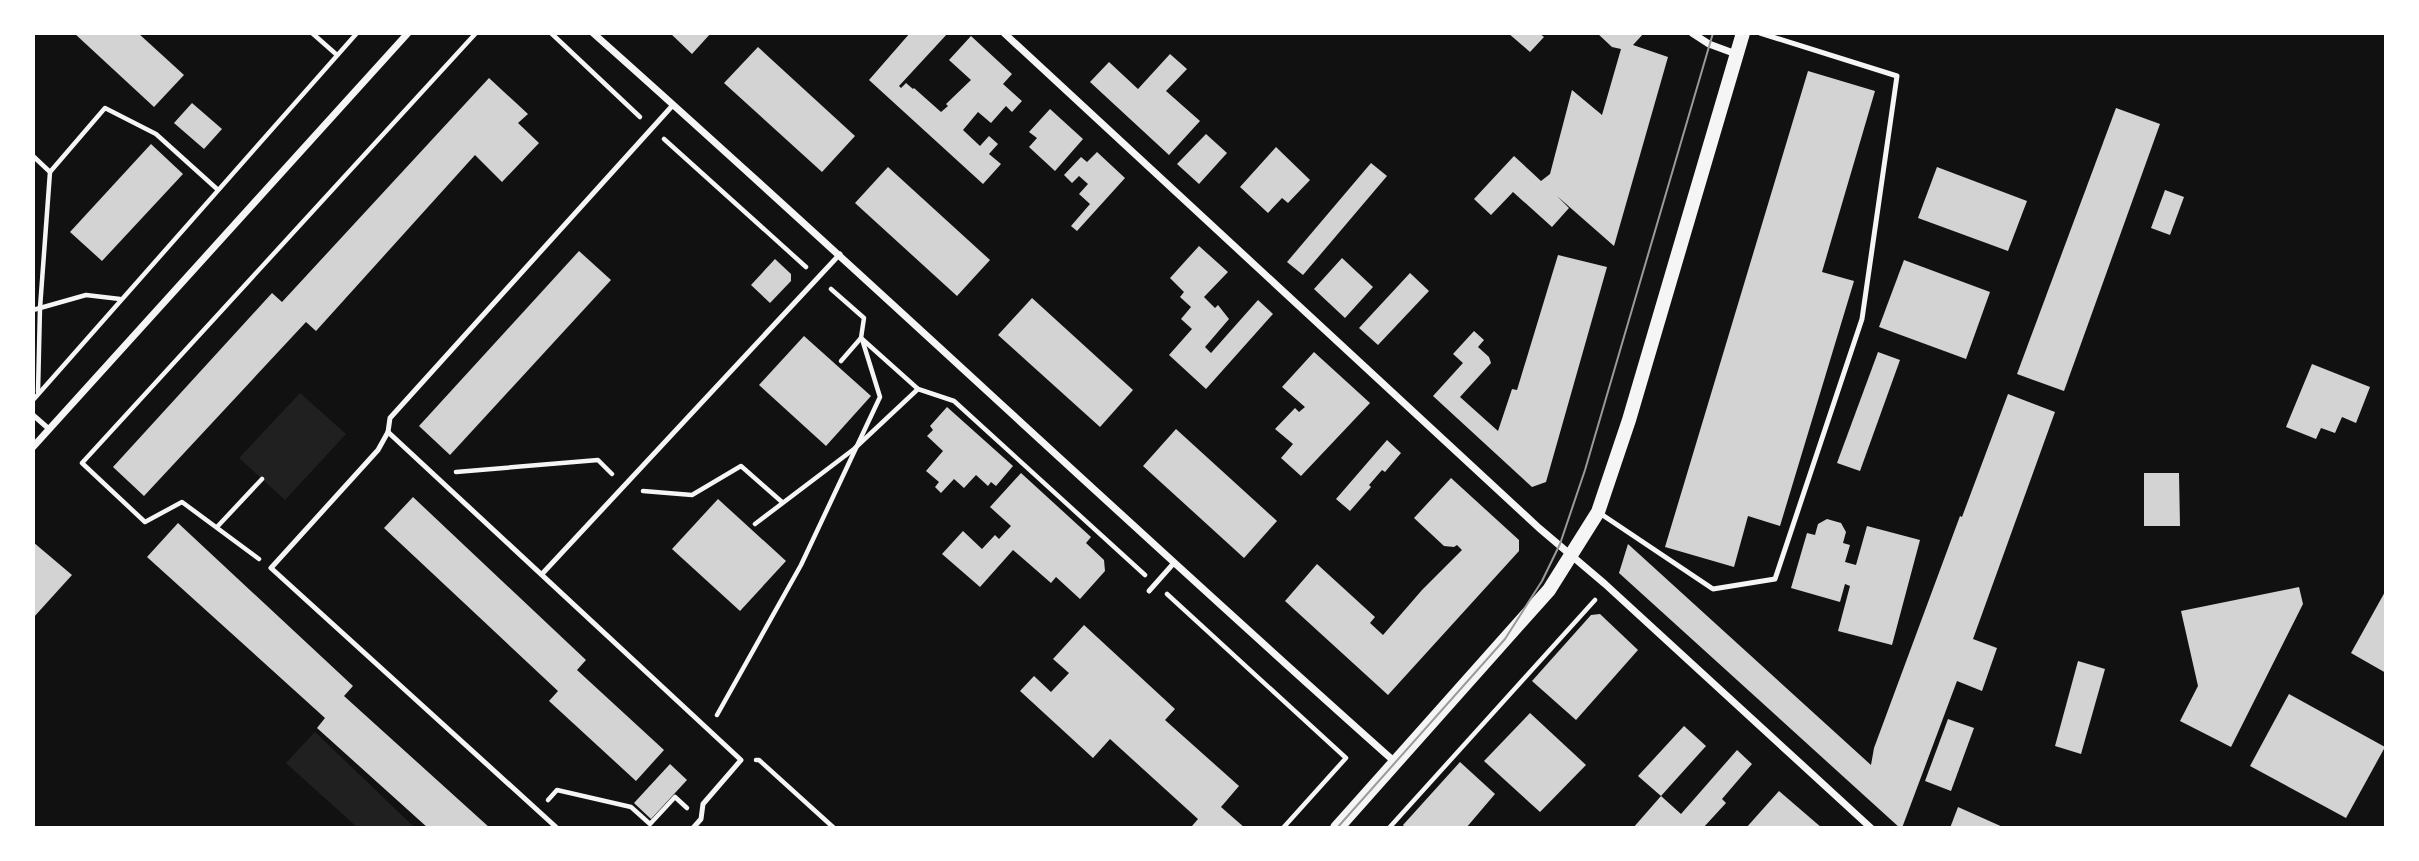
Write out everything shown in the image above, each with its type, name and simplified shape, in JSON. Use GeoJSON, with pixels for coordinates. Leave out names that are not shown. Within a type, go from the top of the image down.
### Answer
{"type":"FeatureCollection","features":[{"type":"Feature","properties":{"kind":"main road"},"geometry":{"type":"LineString","coordinates":[[1337,828],[1549,590],[1598,512],[1629,420],[1742,33]]}},
{"type":"Feature","properties":{"kind":"street"},"geometry":{"type":"LineString","coordinates":[[33,447],[408,33]]}},
{"type":"Feature","properties":{"kind":"street"},"geometry":{"type":"LineString","coordinates":[[593,33],[840,254],[1173,564],[1395,763]]}},
{"type":"Feature","properties":{"kind":"street"},"geometry":{"type":"LineString","coordinates":[[1004,33],[1519,509],[1604,583],[1871,828]]}},
{"type":"Feature","properties":{"kind":"street"},"geometry":{"type":"LineString","coordinates":[[1692,33],[1709,44],[1736,54]]}},
{"type":"Feature","properties":{"kind":"lane"},"geometry":{"type":"LineString","coordinates":[[1598,512],[1713,589],[1775,579],[1862,319],[1897,76],[1760,33]]}},
{"type":"Feature","properties":{"kind":"lane"},"geometry":{"type":"LineString","coordinates":[[557,828],[271,568],[378,450],[388,432],[390,418],[673,105]]}},
{"type":"Feature","properties":{"kind":"lane"},"geometry":{"type":"LineString","coordinates":[[542,574],[840,254]]}},
{"type":"Feature","properties":{"kind":"lane"},"geometry":{"type":"LineString","coordinates":[[33,415],[49,429]]}},
{"type":"Feature","properties":{"kind":"lane"},"geometry":{"type":"LineString","coordinates":[[388,432],[741,760],[703,804],[701,820],[693,828]]}},
{"type":"Feature","properties":{"kind":"lane"},"geometry":{"type":"LineString","coordinates":[[1149,591],[1173,564]]}},
{"type":"Feature","properties":{"kind":"path"},"geometry":{"type":"LineString","coordinates":[[312,33],[337,55]]}},
{"type":"Feature","properties":{"kind":"path"},"geometry":{"type":"LineString","coordinates":[[33,399],[357,33]]}},
{"type":"Feature","properties":{"kind":"path"},"geometry":{"type":"LineString","coordinates":[[271,568],[183,502],[145,522],[82,463],[476,33]]}},
{"type":"Feature","properties":{"kind":"path"},"geometry":{"type":"LineString","coordinates":[[551,33],[652,129],[864,318],[861,338],[880,397],[801,565],[709,728]]}},
{"type":"Feature","properties":{"kind":"path"},"geometry":{"type":"LineString","coordinates":[[38,393],[40,308],[50,172],[105,108],[156,134],[217,189]]}},
{"type":"Feature","properties":{"kind":"path"},"geometry":{"type":"LineString","coordinates":[[33,156],[50,172]]}},
{"type":"Feature","properties":{"kind":"path"},"geometry":{"type":"LineString","coordinates":[[33,310],[86,295],[121,299]]}},
{"type":"Feature","properties":{"kind":"path"},"geometry":{"type":"LineString","coordinates":[[841,361],[861,338]]}},
{"type":"Feature","properties":{"kind":"path"},"geometry":{"type":"LineString","coordinates":[[861,338],[918,389],[954,401],[1346,758],[1283,828]]}},
{"type":"Feature","properties":{"kind":"path"},"geometry":{"type":"LineString","coordinates":[[33,388],[38,393]]}},
{"type":"Feature","properties":{"kind":"path"},"geometry":{"type":"LineString","coordinates":[[755,523],[854,449],[918,389]]}},
{"type":"Feature","properties":{"kind":"path"},"geometry":{"type":"LineString","coordinates":[[433,474],[598,460],[624,486],[639,491],[692,495],[741,466],[782,502]]}},
{"type":"Feature","properties":{"kind":"path"},"geometry":{"type":"LineString","coordinates":[[217,527],[262,479]]}},
{"type":"Feature","properties":{"kind":"path"},"geometry":{"type":"LineString","coordinates":[[1390,828],[1596,598],[1604,583]]}},
{"type":"Feature","properties":{"kind":"path"},"geometry":{"type":"LineString","coordinates":[[741,760],[759,760],[834,828]]}},
{"type":"Feature","properties":{"kind":"path"},"geometry":{"type":"LineString","coordinates":[[538,811],[556,790],[631,807],[650,824]]}},
{"type":"Feature","properties":{"kind":"shaded area"},"geometry":{"type":"Polygon","coordinates":[[[300,393],[346,434],[285,500],[239,458],[300,393]]]}},
{"type":"Feature","properties":{"kind":"shaded area"},"geometry":{"type":"Polygon","coordinates":[[[315,732],[415,828],[358,828],[286,763],[315,732]]]}},
{"type":"Feature","properties":{"kind":"building"},"geometry":{"type":"Polygon","coordinates":[[[74,33],[138,33],[184,75],[154,107],[74,33]]]}},
{"type":"Feature","properties":{"kind":"building"},"geometry":{"type":"Polygon","coordinates":[[[670,33],[711,33],[692,54],[670,33]]]}},
{"type":"Feature","properties":{"kind":"building"},"geometry":{"type":"Polygon","coordinates":[[[910,33],[948,33],[899,86],[901,88],[906,83],[941,112],[971,80],[949,60],[971,36],[1012,74],[1003,84],[1022,101],[1012,112],[1006,106],[991,123],[978,112],[963,130],[980,146],[989,136],[998,144],[989,154],[1001,164],[983,184],[869,80],[910,33]]]}},
{"type":"Feature","properties":{"kind":"building"},"geometry":{"type":"Polygon","coordinates":[[[1508,33],[1539,33],[1544,37],[1530,52],[1508,33]]]}},
{"type":"Feature","properties":{"kind":"building"},"geometry":{"type":"Polygon","coordinates":[[[1597,33],[1644,33],[1633,45],[1668,57],[1614,246],[1557,196],[1569,208],[1552,227],[1513,192],[1491,215],[1474,199],[1514,156],[1541,181],[1550,174],[1572,90],[1602,115],[1621,49],[1612,47],[1597,33]]]}},
{"type":"Feature","properties":{"kind":"building"},"geometry":{"type":"Polygon","coordinates":[[[758,47],[855,136],[822,172],[724,83],[758,47]]]}},
{"type":"Feature","properties":{"kind":"building"},"geometry":{"type":"Polygon","coordinates":[[[1170,54],[1187,69],[1166,91],[1200,121],[1169,155],[1090,82],[1109,62],[1138,89],[1170,54]]]}},
{"type":"Feature","properties":{"kind":"building"},"geometry":{"type":"Polygon","coordinates":[[[1808,71],[1875,91],[1822,272],[1854,281],[1780,526],[1748,516],[1734,567],[1665,547],[1808,71]]]}},
{"type":"Feature","properties":{"kind":"building"},"geometry":{"type":"Polygon","coordinates":[[[489,78],[528,114],[518,123],[539,143],[502,182],[475,155],[316,331],[306,322],[144,496],[113,467],[272,293],[282,302],[489,78]]]}},
{"type":"Feature","properties":{"kind":"building"},"geometry":{"type":"Polygon","coordinates":[[[192,103],[222,129],[204,149],[174,123],[192,103]]]}},
{"type":"Feature","properties":{"kind":"building"},"geometry":{"type":"Polygon","coordinates":[[[2116,108],[2160,124],[2064,391],[2017,374],[2116,108]]]}},
{"type":"Feature","properties":{"kind":"building"},"geometry":{"type":"Polygon","coordinates":[[[1050,109],[1083,139],[1055,171],[1029,147],[1037,138],[1029,132],[1050,109]]]}},
{"type":"Feature","properties":{"kind":"building"},"geometry":{"type":"Polygon","coordinates":[[[1206,134],[1227,153],[1199,184],[1177,164],[1206,134]]]}},
{"type":"Feature","properties":{"kind":"building"},"geometry":{"type":"Polygon","coordinates":[[[151,144],[183,174],[102,261],[70,232],[151,144]]]}},
{"type":"Feature","properties":{"kind":"building"},"geometry":{"type":"Polygon","coordinates":[[[1276,147],[1310,180],[1288,203],[1282,198],[1268,213],[1240,187],[1276,147]]]}},
{"type":"Feature","properties":{"kind":"building"},"geometry":{"type":"Polygon","coordinates":[[[1097,152],[1125,178],[1077,231],[1071,226],[1090,204],[1079,194],[1088,184],[1079,176],[1072,183],[1064,175],[1081,157],[1087,162],[1097,152]]]}},
{"type":"Feature","properties":{"kind":"building"},"geometry":{"type":"Polygon","coordinates":[[[1371,163],[1387,176],[1303,275],[1287,262],[1371,163]]]}},
{"type":"Feature","properties":{"kind":"building"},"geometry":{"type":"Polygon","coordinates":[[[888,167],[990,260],[957,296],[855,203],[888,167]]]}},
{"type":"Feature","properties":{"kind":"building"},"geometry":{"type":"Polygon","coordinates":[[[1937,167],[2027,201],[2008,251],[1918,218],[1937,167]]]}},
{"type":"Feature","properties":{"kind":"building"},"geometry":{"type":"Polygon","coordinates":[[[2165,190],[2184,197],[2170,235],[2151,228],[2165,190]]]}},
{"type":"Feature","properties":{"kind":"building"},"geometry":{"type":"Polygon","coordinates":[[[1199,246],[1228,272],[1204,297],[1215,308],[1218,305],[1229,319],[1205,347],[1211,353],[1258,300],[1273,314],[1206,389],[1169,355],[1192,329],[1181,319],[1191,307],[1180,297],[1184,292],[1170,278],[1199,246]]]}},
{"type":"Feature","properties":{"kind":"building"},"geometry":{"type":"Polygon","coordinates":[[[579,251],[611,280],[450,455],[419,426],[579,251]]]}},
{"type":"Feature","properties":{"kind":"building"},"geometry":{"type":"Polygon","coordinates":[[[1558,255],[1607,267],[1546,482],[1532,487],[1433,396],[1463,363],[1453,354],[1474,331],[1484,340],[1478,347],[1489,357],[1491,363],[1460,397],[1498,431],[1512,389],[1517,390],[1558,255]]]}},
{"type":"Feature","properties":{"kind":"building"},"geometry":{"type":"Polygon","coordinates":[[[1342,258],[1373,287],[1345,318],[1314,289],[1342,258]]]}},
{"type":"Feature","properties":{"kind":"building"},"geometry":{"type":"Polygon","coordinates":[[[775,259],[791,274],[791,281],[770,303],[751,285],[775,259]]]}},
{"type":"Feature","properties":{"kind":"building"},"geometry":{"type":"Polygon","coordinates":[[[1904,260],[1990,292],[1966,359],[1879,327],[1904,260]]]}},
{"type":"Feature","properties":{"kind":"building"},"geometry":{"type":"Polygon","coordinates":[[[1410,273],[1429,291],[1378,345],[1359,328],[1410,273]]]}},
{"type":"Feature","properties":{"kind":"building"},"geometry":{"type":"Polygon","coordinates":[[[1032,298],[1133,390],[1100,427],[998,335],[1032,298]]]}},
{"type":"Feature","properties":{"kind":"building"},"geometry":{"type":"Polygon","coordinates":[[[804,336],[871,396],[826,446],[759,385],[804,336]]]}},
{"type":"Feature","properties":{"kind":"building"},"geometry":{"type":"Polygon","coordinates":[[[1314,352],[1370,403],[1301,476],[1281,458],[1293,444],[1275,429],[1295,408],[1299,412],[1305,407],[1282,387],[1314,352]]]}},
{"type":"Feature","properties":{"kind":"building"},"geometry":{"type":"Polygon","coordinates":[[[1878,352],[1900,360],[1860,471],[1837,463],[1878,352]]]}},
{"type":"Feature","properties":{"kind":"building"},"geometry":{"type":"Polygon","coordinates":[[[2312,364],[2370,387],[2356,423],[2342,417],[2335,433],[2321,428],[2316,439],[2286,427],[2312,364]]]}},
{"type":"Feature","properties":{"kind":"building"},"geometry":{"type":"Polygon","coordinates":[[[2008,394],[2055,412],[1973,639],[1997,648],[1982,691],[1957,681],[1900,828],[1619,573],[1628,544],[1871,765],[1874,748],[2008,394]]]}},
{"type":"Feature","properties":{"kind":"building"},"geometry":{"type":"Polygon","coordinates":[[[947,407],[1013,466],[996,486],[991,482],[988,486],[976,475],[964,488],[954,479],[941,493],[935,487],[939,482],[926,471],[943,451],[927,436],[933,430],[930,426],[947,407]]]}},
{"type":"Feature","properties":{"kind":"building"},"geometry":{"type":"Polygon","coordinates":[[[1176,429],[1277,521],[1244,558],[1143,466],[1176,429]]]}},
{"type":"Feature","properties":{"kind":"building"},"geometry":{"type":"Polygon","coordinates":[[[1387,440],[1401,453],[1385,472],[1382,470],[1350,511],[1336,499],[1387,440]]]}},
{"type":"Feature","properties":{"kind":"building"},"geometry":{"type":"Polygon","coordinates":[[[1021,473],[1091,537],[1086,543],[1104,560],[1105,571],[1080,599],[1056,577],[1051,583],[1013,550],[980,587],[942,554],[963,531],[982,549],[995,535],[999,539],[1011,526],[990,507],[1021,473]]]}},
{"type":"Feature","properties":{"kind":"building"},"geometry":{"type":"Polygon","coordinates":[[[2144,473],[2179,473],[2180,526],[2144,526],[2144,473]]]}},
{"type":"Feature","properties":{"kind":"building"},"geometry":{"type":"Polygon","coordinates":[[[1451,478],[1519,540],[1519,551],[1388,695],[1285,601],[1317,564],[1375,617],[1370,623],[1383,635],[1462,550],[1457,545],[1444,546],[1414,518],[1451,478]]]}},
{"type":"Feature","properties":{"kind":"building"},"geometry":{"type":"Polygon","coordinates":[[[413,497],[586,660],[577,670],[664,750],[636,781],[549,701],[558,691],[384,528],[413,497]]]}},
{"type":"Feature","properties":{"kind":"building"},"geometry":{"type":"Polygon","coordinates":[[[718,499],[786,561],[740,611],[672,549],[718,499]]]}},
{"type":"Feature","properties":{"kind":"building"},"geometry":{"type":"Polygon","coordinates":[[[1827,519],[1841,523],[1846,532],[1843,543],[1850,545],[1845,562],[1856,565],[1867,526],[1920,540],[1892,645],[1838,631],[1850,586],[1845,584],[1840,602],[1791,588],[1807,533],[1815,535],[1818,524],[1827,519]]]}},
{"type":"Feature","properties":{"kind":"building"},"geometry":{"type":"Polygon","coordinates":[[[178,523],[353,686],[344,696],[490,828],[428,828],[317,728],[325,718],[147,557],[178,523]]]}},
{"type":"Feature","properties":{"kind":"building"},"geometry":{"type":"Polygon","coordinates":[[[33,542],[72,575],[33,618],[33,542]]]}},
{"type":"Feature","properties":{"kind":"building"},"geometry":{"type":"Polygon","coordinates":[[[2299,587],[2303,604],[2231,747],[2180,721],[2198,686],[2181,611],[2299,587]]]}},
{"type":"Feature","properties":{"kind":"building"},"geometry":{"type":"Polygon","coordinates":[[[2386,590],[2386,673],[2351,653],[2386,590]]]}},
{"type":"Feature","properties":{"kind":"building"},"geometry":{"type":"Polygon","coordinates":[[[1600,614],[1638,650],[1576,720],[1532,681],[1591,615],[1600,614]]]}},
{"type":"Feature","properties":{"kind":"building"},"geometry":{"type":"Polygon","coordinates":[[[1084,625],[1175,709],[1165,720],[1239,786],[1221,807],[1245,828],[1193,828],[1198,819],[1110,739],[1093,758],[1020,691],[1034,676],[1051,692],[1069,673],[1053,659],[1084,625]]]}},
{"type":"Feature","properties":{"kind":"building"},"geometry":{"type":"Polygon","coordinates":[[[2078,661],[2105,669],[2081,754],[2055,746],[2078,661]]]}},
{"type":"Feature","properties":{"kind":"building"},"geometry":{"type":"Polygon","coordinates":[[[2289,694],[2385,747],[2346,818],[2250,766],[2289,694]]]}},
{"type":"Feature","properties":{"kind":"building"},"geometry":{"type":"Polygon","coordinates":[[[1530,713],[1586,765],[1540,812],[1484,761],[1530,713]]]}},
{"type":"Feature","properties":{"kind":"building"},"geometry":{"type":"Polygon","coordinates":[[[1948,719],[1974,728],[1951,791],[1925,781],[1948,719]]]}},
{"type":"Feature","properties":{"kind":"building"},"geometry":{"type":"Polygon","coordinates":[[[1684,726],[1706,746],[1661,796],[1638,776],[1684,726]]]}},
{"type":"Feature","properties":{"kind":"building"},"geometry":{"type":"Polygon","coordinates":[[[1737,750],[1752,764],[1722,799],[1726,803],[1703,828],[1633,828],[1661,796],[1681,814],[1737,750]]]}},
{"type":"Feature","properties":{"kind":"building"},"geometry":{"type":"Polygon","coordinates":[[[1460,762],[1495,794],[1466,828],[1405,828],[1403,825],[1460,762]]]}},
{"type":"Feature","properties":{"kind":"building"},"geometry":{"type":"Polygon","coordinates":[[[670,764],[687,780],[651,819],[634,803],[670,764]]]}},
{"type":"Feature","properties":{"kind":"building"},"geometry":{"type":"Polygon","coordinates":[[[1779,791],[1822,828],[1746,828],[1779,791]]]}},
{"type":"Feature","properties":{"kind":"building"},"geometry":{"type":"Polygon","coordinates":[[[1958,807],[2005,828],[1950,828],[1958,807]]]}},
{"type":"Feature","properties":{"kind":"tram line"},"geometry":{"type":"LineString","coordinates":[[1337,828],[1505,639],[1542,581],[1560,544],[1585,470],[1713,33]]}}]}
